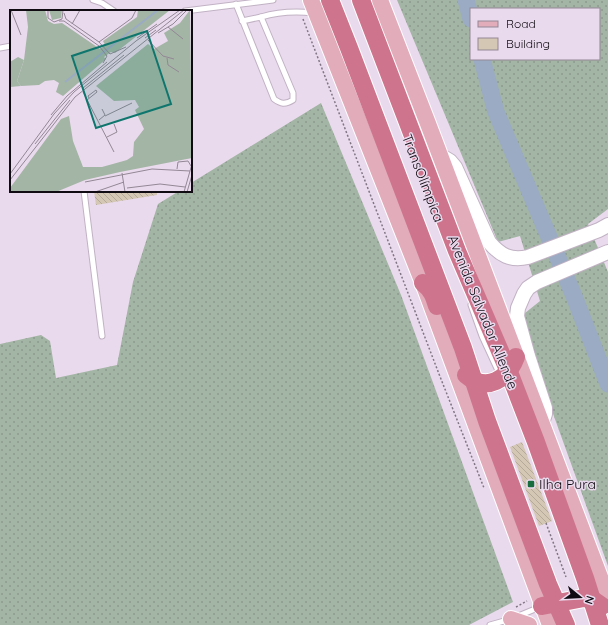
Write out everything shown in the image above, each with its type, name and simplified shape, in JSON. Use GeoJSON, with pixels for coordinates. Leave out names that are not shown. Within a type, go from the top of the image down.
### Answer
{"type":"FeatureCollection","features":[{"type":"Feature","properties":{"kind":"highway","name":"Avenida Salvador Allende"},"geometry":{"type":"LineString","coordinates":[[330,0],[455,326],[480,383],[486,421],[562,604],[600,625]]}},
{"type":"Feature","properties":{"kind":"highway","name":"Avenida Salvador Allende"},"geometry":{"type":"LineString","coordinates":[[361,0],[457,251],[541,456],[562,604]]}},
{"type":"Feature","properties":{"kind":"highway"},"geometry":{"type":"LineString","coordinates":[[423,283],[432,292],[462,372],[480,383],[491,383],[508,373]]}},
{"type":"Feature","properties":{"kind":"highway"},"geometry":{"type":"LineString","coordinates":[[562,604],[601,605],[608,616]]}},
{"type":"Feature","properties":{"kind":"main road","name":"Avenida Salvador Allende"},"geometry":{"type":"LineString","coordinates":[[380,0],[440,155],[508,373],[542,423],[562,604]]}},
{"type":"Feature","properties":{"kind":"main road","name":"Avenida Salvador Allende"},"geometry":{"type":"LineString","coordinates":[[314,6],[423,283],[562,604]]}},
{"type":"Feature","properties":{"kind":"main road"},"geometry":{"type":"LineString","coordinates":[[511,614],[562,604]]}},
{"type":"Feature","properties":{"kind":"street"},"geometry":{"type":"LineString","coordinates":[[440,155],[450,161],[455,168],[489,242],[502,255],[509,258],[524,258],[604,228]]}},
{"type":"Feature","properties":{"kind":"street"},"geometry":{"type":"LineString","coordinates":[[542,423],[546,411],[517,316],[521,298],[528,288],[534,284],[606,253]]}},
{"type":"Feature","properties":{"kind":"lane"},"geometry":{"type":"LineString","coordinates":[[93,0],[102,3],[112,10]]}},
{"type":"Feature","properties":{"kind":"lane"},"geometry":{"type":"LineString","coordinates":[[192,10],[273,0]]}},
{"type":"Feature","properties":{"kind":"lane"},"geometry":{"type":"LineString","coordinates":[[236,4],[274,99],[279,103],[287,103],[292,100],[293,93],[260,17]]}},
{"type":"Feature","properties":{"kind":"lane"},"geometry":{"type":"LineString","coordinates":[[242,21],[275,13],[298,11],[314,6]]}},
{"type":"Feature","properties":{"kind":"lane"},"geometry":{"type":"LineString","coordinates":[[0,48],[10,46]]}},
{"type":"Feature","properties":{"kind":"lane","name":"TransOlímpica"},"geometry":{"type":"LineString","coordinates":[[374,50],[425,185]]}},
{"type":"Feature","properties":{"kind":"lane"},"geometry":{"type":"LineString","coordinates":[[84,192],[102,336]]}},
{"type":"Feature","properties":{"kind":"lane"},"geometry":{"type":"LineString","coordinates":[[468,299],[482,336],[508,373]]}},
{"type":"Feature","properties":{"kind":"lane"},"geometry":{"type":"LineString","coordinates":[[490,625],[511,614],[523,613],[562,604]]}},
{"type":"Feature","properties":{"kind":"path"},"geometry":{"type":"LineString","coordinates":[[298,11],[302,17],[485,490]]}},
{"type":"Feature","properties":{"kind":"path"},"geometry":{"type":"LineString","coordinates":[[546,523],[566,577]]}},
{"type":"Feature","properties":{"kind":"path"},"geometry":{"type":"LineString","coordinates":[[511,614],[524,603],[562,604]]}},
{"type":"Feature","properties":{"kind":"green space"},"geometry":{"type":"Polygon","coordinates":[[[397,0],[608,0],[608,209],[588,224],[608,272],[608,566],[521,325],[525,313],[540,301],[520,236],[498,242],[397,0]]]}},
{"type":"Feature","properties":{"kind":"green space"},"geometry":{"type":"Polygon","coordinates":[[[321,103],[401,295],[513,602],[469,625],[0,625],[0,344],[41,335],[50,341],[56,378],[117,365],[133,282],[158,204],[177,192],[192,192],[192,182],[321,103]]]}},
{"type":"Feature","properties":{"kind":"building"},"geometry":{"type":"Polygon","coordinates":[[[94,192],[157,192],[157,195],[96,205],[94,192]]]}},
{"type":"Feature","properties":{"kind":"building","name":"Ilha Pura"},"geometry":{"type":"Polygon","coordinates":[[[522,442],[552,521],[539,526],[510,447],[522,442]]]}},
{"type":"Feature","properties":{"kind":"waterway"},"geometry":{"type":"LineString","coordinates":[[466,0],[470,15]]}},
{"type":"Feature","properties":{"kind":"waterway"},"geometry":{"type":"LineString","coordinates":[[482,60],[496,112],[574,296],[608,384]]}},
{"type":"Feature","properties":{"kind":"place","name":"Ilha Pura"},"geometry":{"type":"Point","coordinates":[531,484]}}]}
